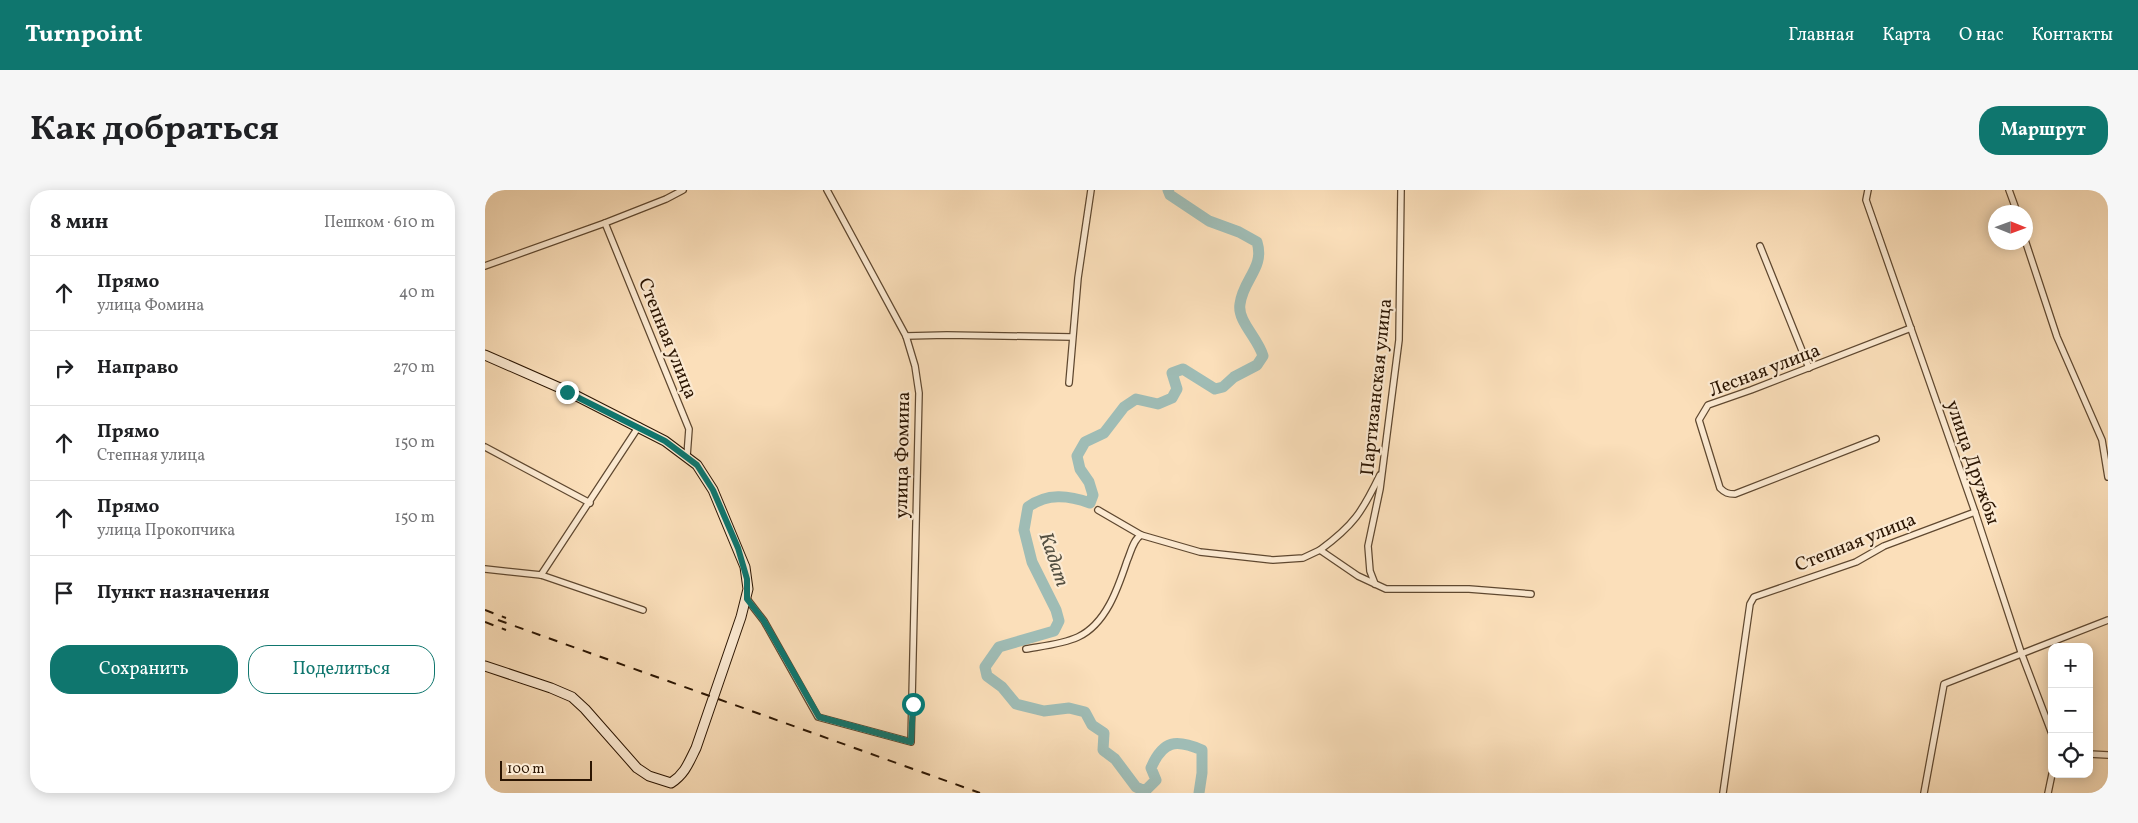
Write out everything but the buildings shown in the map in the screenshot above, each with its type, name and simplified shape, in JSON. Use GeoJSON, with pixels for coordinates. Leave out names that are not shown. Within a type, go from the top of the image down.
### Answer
{"type":"FeatureCollection","features":[{"type":"Feature","properties":{"kind":"street"},"geometry":{"type":"LineString","coordinates":[[485,266],[605,223],[666,199],[683,190]]}},
{"type":"Feature","properties":{"kind":"street","name":"улица Фомина"},"geometry":{"type":"LineString","coordinates":[[747,599],[764,621],[819,717],[911,742],[919,393],[915,366],[906,336],[827,190]]}},
{"type":"Feature","properties":{"kind":"street"},"geometry":{"type":"LineString","coordinates":[[1069,384],[1072,337],[1091,190]]}},
{"type":"Feature","properties":{"kind":"street","name":"Партизанская улица"},"geometry":{"type":"LineString","coordinates":[[1375,584],[1369,571],[1368,546],[1380,489],[1399,340],[1401,190]]}},
{"type":"Feature","properties":{"kind":"street","name":"улица Дружбы"},"geometry":{"type":"LineString","coordinates":[[1868,190],[1866,200],[1975,512],[2021,655],[2052,733]]}},
{"type":"Feature","properties":{"kind":"street"},"geometry":{"type":"LineString","coordinates":[[2009,190],[2014,205]]}},
{"type":"Feature","properties":{"kind":"street","name":"Степная улица"},"geometry":{"type":"LineString","coordinates":[[605,223],[689,429],[687,456]]}},
{"type":"Feature","properties":{"kind":"street"},"geometry":{"type":"LineString","coordinates":[[1761,246],[1809,368]]}},
{"type":"Feature","properties":{"kind":"street"},"geometry":{"type":"LineString","coordinates":[[2028,250],[2057,338],[2105,439],[2108,477]]}},
{"type":"Feature","properties":{"kind":"street","name":"Лесная улица"},"geometry":{"type":"LineString","coordinates":[[1876,439],[1735,494],[1724,493],[1720,488],[1699,420],[1708,405],[1911,328]]}},
{"type":"Feature","properties":{"kind":"street"},"geometry":{"type":"LineString","coordinates":[[906,336],[1072,337]]}},
{"type":"Feature","properties":{"kind":"street"},"geometry":{"type":"LineString","coordinates":[[485,355],[639,426],[687,456],[697,465],[713,490],[738,548],[747,579],[747,599],[696,748],[687,768],[680,777],[671,783],[649,776],[637,768],[572,697],[485,666]]}},
{"type":"Feature","properties":{"kind":"street"},"geometry":{"type":"LineString","coordinates":[[541,575],[639,426]]}},
{"type":"Feature","properties":{"kind":"street"},"geometry":{"type":"LineString","coordinates":[[485,447],[590,503]]}},
{"type":"Feature","properties":{"kind":"street"},"geometry":{"type":"LineString","coordinates":[[1098,510],[1141,535],[1200,552],[1273,560],[1295,560],[1320,550],[1352,524],[1365,506],[1381,473]]}},
{"type":"Feature","properties":{"kind":"street","name":"Степная улица"},"geometry":{"type":"LineString","coordinates":[[1723,793],[1750,604],[1754,597],[1856,562],[1884,546],[1975,512]]}},
{"type":"Feature","properties":{"kind":"street"},"geometry":{"type":"LineString","coordinates":[[1026,649],[1073,639],[1091,627],[1106,609],[1118,588],[1135,542],[1141,535]]}},
{"type":"Feature","properties":{"kind":"street"},"geometry":{"type":"LineString","coordinates":[[1320,550],[1358,576],[1380,587],[1393,590],[1469,589],[1531,594]]}},
{"type":"Feature","properties":{"kind":"street"},"geometry":{"type":"LineString","coordinates":[[485,569],[541,575],[643,610]]}},
{"type":"Feature","properties":{"kind":"street"},"geometry":{"type":"LineString","coordinates":[[1924,793],[1944,684],[2108,620]]}},
{"type":"Feature","properties":{"kind":"street"},"geometry":{"type":"LineString","coordinates":[[2093,754],[2108,755]]}},
{"type":"Feature","properties":{"kind":"street"},"geometry":{"type":"LineString","coordinates":[[2047,793],[2051,778]]}},
{"type":"Feature","properties":{"kind":"waterway","name":"Кадат"},"geometry":{"type":"LineString","coordinates":[[1168,190],[1170,195],[1209,221],[1239,232],[1257,242],[1258,259],[1242,295],[1240,310],[1263,356],[1257,365],[1234,377],[1223,387],[1215,389],[1183,369],[1172,373],[1177,389],[1172,398],[1158,404],[1136,399],[1124,407],[1104,433],[1085,442],[1077,456],[1080,469],[1089,482],[1093,495],[1090,503],[1066,497],[1050,497],[1035,502],[1028,507],[1024,530],[1032,562],[1056,610],[1059,621],[1054,631],[999,647],[985,667],[987,676],[1002,687],[1016,704],[1044,711],[1069,708],[1085,712],[1092,725],[1104,733],[1103,750],[1115,759],[1136,787],[1145,791],[1156,780],[1151,768],[1160,752],[1166,747],[1178,743],[1202,750],[1202,773],[1199,793]]}},
{"type":"Feature","properties":{"kind":"railway"},"geometry":{"type":"LineString","coordinates":[[485,610],[506,618]]}},
{"type":"Feature","properties":{"kind":"railway"},"geometry":{"type":"LineString","coordinates":[[498,620],[980,793]]}},
{"type":"Feature","properties":{"kind":"railway"},"geometry":{"type":"LineString","coordinates":[[485,622],[506,630]]}},
{"type":"Feature","properties":{"kind":"route"},"geometry":{"type":"LineString","coordinates":[[567,392],[639,426],[665,441],[697,465],[713,490],[738,548],[745,567],[748,589],[747,599],[764,621],[819,717],[911,742],[913,704]]}}]}
